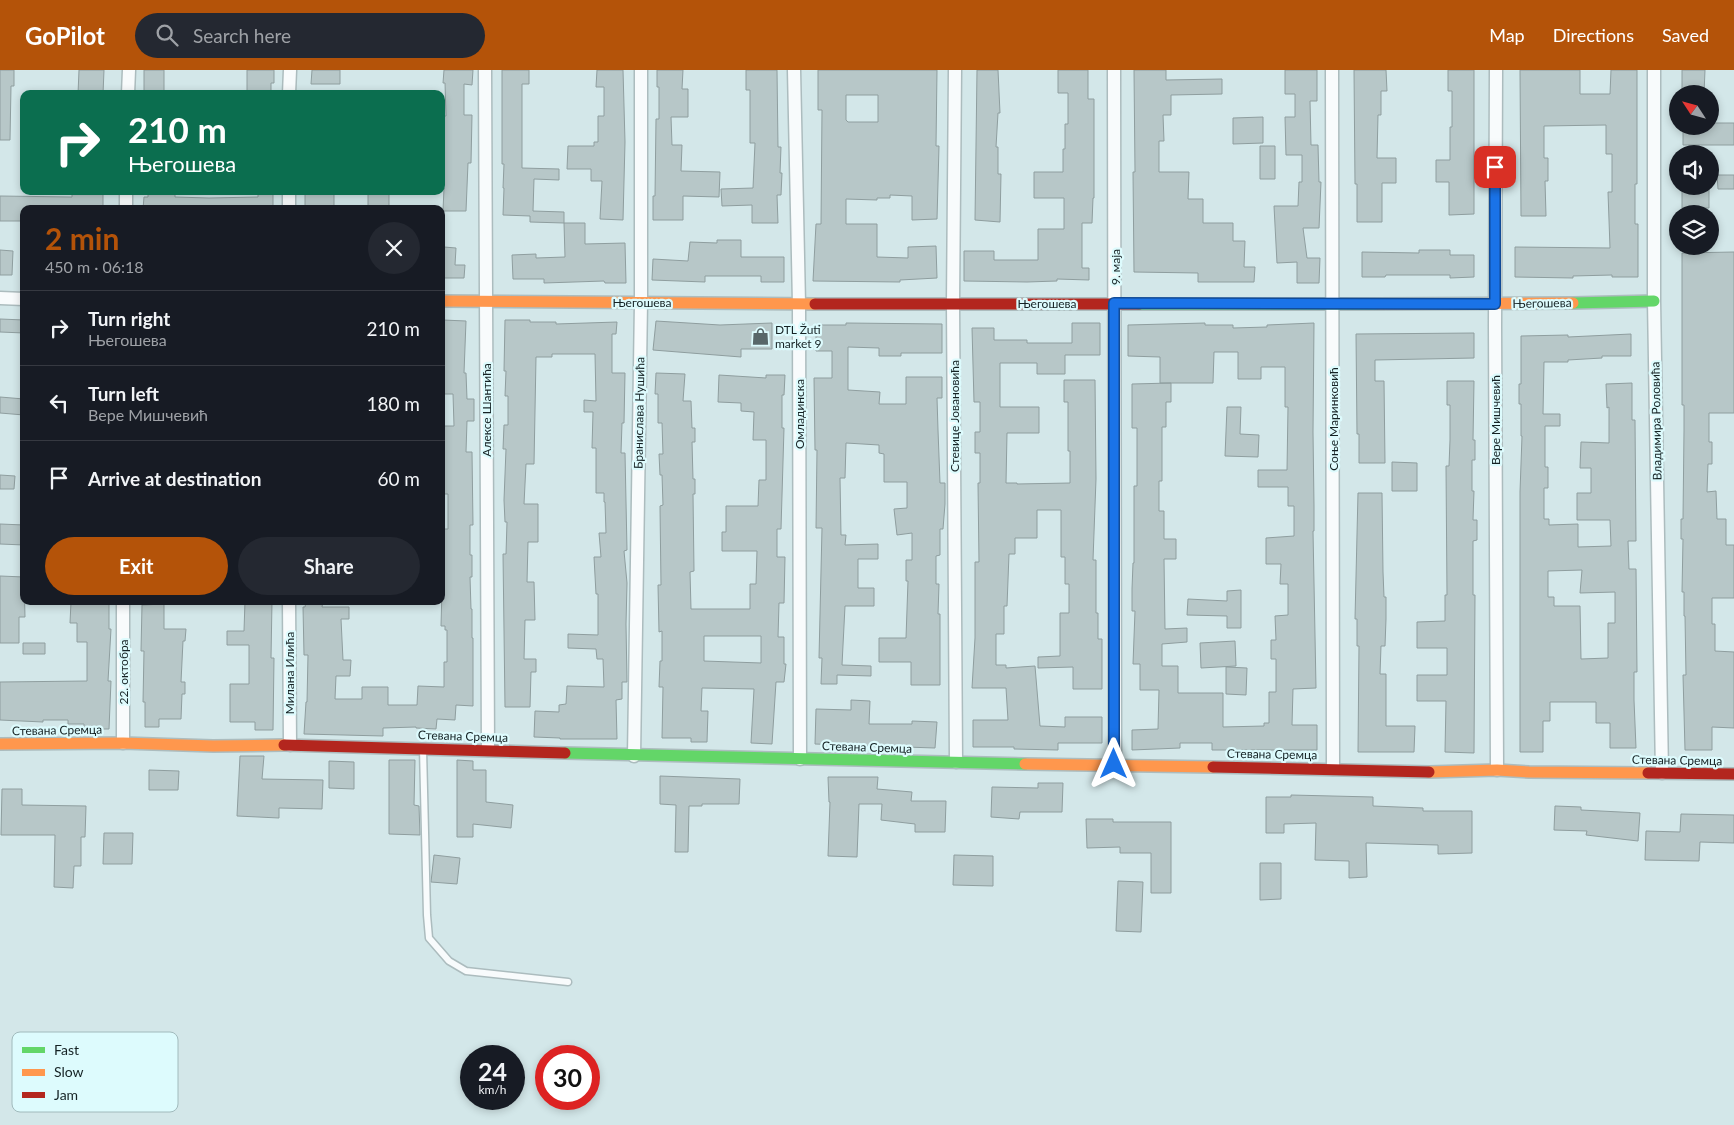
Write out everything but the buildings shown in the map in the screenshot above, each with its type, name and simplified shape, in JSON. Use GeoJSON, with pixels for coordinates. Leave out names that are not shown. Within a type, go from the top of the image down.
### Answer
{"type":"FeatureCollection","features":[{"type":"Feature","properties":{"kind":"street"},"geometry":{"type":"LineString","coordinates":[[128,90],[129,70]]}},
{"type":"Feature","properties":{"kind":"street"},"geometry":{"type":"LineString","coordinates":[[289,90],[290,70]]}},
{"type":"Feature","properties":{"kind":"street","name":"Алексе Шантића"},"geometry":{"type":"LineString","coordinates":[[485,70],[488,750]]}},
{"type":"Feature","properties":{"kind":"street","name":"Бранислава Нушића"},"geometry":{"type":"LineString","coordinates":[[634,756],[641,302],[642,70]]}},
{"type":"Feature","properties":{"kind":"street","name":"Омладинска"},"geometry":{"type":"LineString","coordinates":[[794,70],[798,304],[800,759]]}},
{"type":"Feature","properties":{"kind":"street","name":"Стевице Јовановића"},"geometry":{"type":"LineString","coordinates":[[955,70],[953,303],[956,762]]}},
{"type":"Feature","properties":{"kind":"street","name":"9. маја"},"geometry":{"type":"LineString","coordinates":[[1114,70],[1114,764]]}},
{"type":"Feature","properties":{"kind":"street","name":"Соње Маринковић"},"geometry":{"type":"LineString","coordinates":[[1332,70],[1333,769]]}},
{"type":"Feature","properties":{"kind":"street","name":"Вере Мишчевић"},"geometry":{"type":"LineString","coordinates":[[1496,70],[1497,770]]}},
{"type":"Feature","properties":{"kind":"street","name":"Владимира Роловића"},"geometry":{"type":"LineString","coordinates":[[1654,70],[1654,301],[1662,773]]}},
{"type":"Feature","properties":{"kind":"street"},"geometry":{"type":"LineString","coordinates":[[0,298],[20,298]]}},
{"type":"Feature","properties":{"kind":"street","name":"Његошева"},"geometry":{"type":"LineString","coordinates":[[445,301],[798,304],[1495,304],[1654,301]]}},
{"type":"Feature","properties":{"kind":"street","name":"22. октобра"},"geometry":{"type":"LineString","coordinates":[[123,743],[124,605]]}},
{"type":"Feature","properties":{"kind":"street","name":"Милана Илића"},"geometry":{"type":"LineString","coordinates":[[289,605],[290,745]]}},
{"type":"Feature","properties":{"kind":"street","name":"Стевана Сремца"},"geometry":{"type":"LineString","coordinates":[[0,744],[290,745],[634,756],[1096,766],[1114,764],[1448,772],[1497,770],[1734,774]]}},
{"type":"Feature","properties":{"kind":"lane"},"geometry":{"type":"LineString","coordinates":[[423,748],[429,938],[449,961],[466,971],[568,982]]}},
{"type":"Feature","properties":{"kind":"traffic: fast"},"geometry":{"type":"LineString","coordinates":[[1573,303],[1654,301]]}},
{"type":"Feature","properties":{"kind":"traffic: fast"},"geometry":{"type":"LineString","coordinates":[[1139,304],[1378,304]]}},
{"type":"Feature","properties":{"kind":"traffic: fast"},"geometry":{"type":"LineString","coordinates":[[565,753],[1025,764]]}},
{"type":"Feature","properties":{"kind":"traffic: slow"},"geometry":{"type":"LineString","coordinates":[[445,301],[815,304]]}},
{"type":"Feature","properties":{"kind":"traffic: slow"},"geometry":{"type":"LineString","coordinates":[[1378,304],[1573,303]]}},
{"type":"Feature","properties":{"kind":"traffic: slow"},"geometry":{"type":"LineString","coordinates":[[0,744],[284,745]]}},
{"type":"Feature","properties":{"kind":"traffic: slow"},"geometry":{"type":"LineString","coordinates":[[1025,764],[1213,767]]}},
{"type":"Feature","properties":{"kind":"traffic: slow"},"geometry":{"type":"LineString","coordinates":[[1429,772],[1497,770],[1648,773]]}},
{"type":"Feature","properties":{"kind":"traffic: jam"},"geometry":{"type":"LineString","coordinates":[[815,304],[1139,304]]}},
{"type":"Feature","properties":{"kind":"traffic: jam"},"geometry":{"type":"LineString","coordinates":[[284,745],[565,753]]}},
{"type":"Feature","properties":{"kind":"traffic: jam"},"geometry":{"type":"LineString","coordinates":[[1213,767],[1429,772]]}},
{"type":"Feature","properties":{"kind":"traffic: jam"},"geometry":{"type":"LineString","coordinates":[[1648,773],[1734,774]]}},
{"type":"Feature","properties":{"kind":"place","name":"DTL Žuti market 9"},"geometry":{"type":"Point","coordinates":[761,336]}},
{"type":"Feature","properties":{"kind":"route"},"geometry":{"type":"LineString","coordinates":[[1114,764],[1114,303],[1495,304],[1495,167]]}}]}
